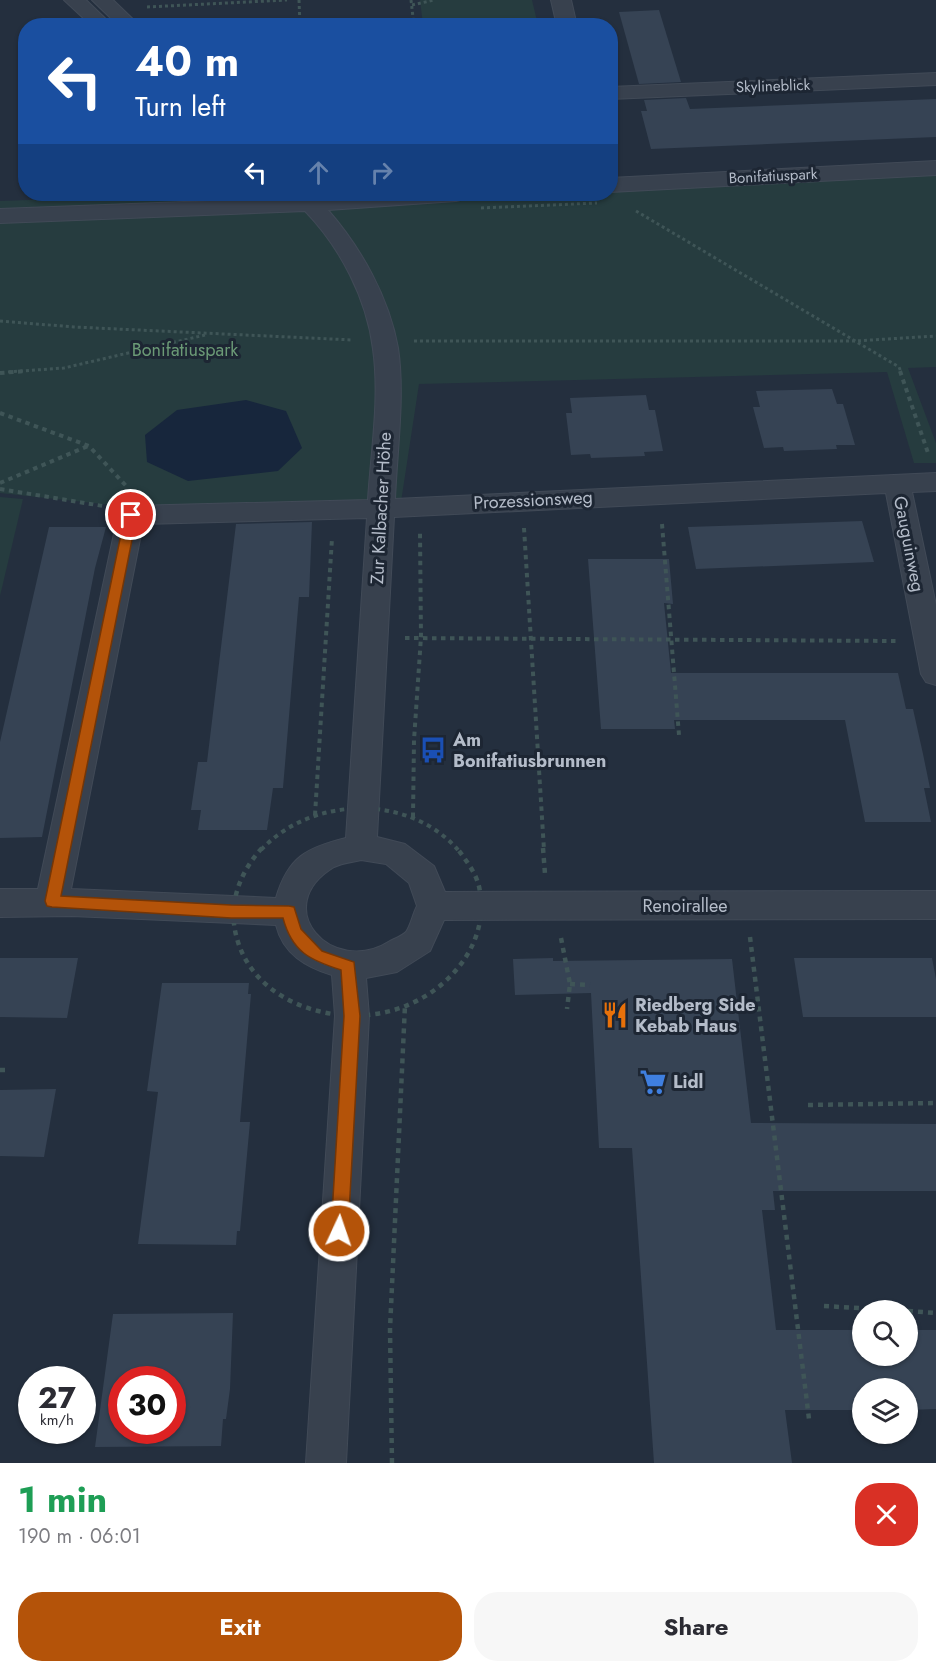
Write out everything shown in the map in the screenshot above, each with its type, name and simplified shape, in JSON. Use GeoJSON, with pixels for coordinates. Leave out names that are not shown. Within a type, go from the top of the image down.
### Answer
{"type":"FeatureCollection","features":[{"type":"Feature","properties":{"kind":"street"},"geometry":{"type":"LineString","coordinates":[[74,0],[95,18]]}},
{"type":"Feature","properties":{"kind":"street"},"geometry":{"type":"LineString","coordinates":[[102,0],[122,18]]}},
{"type":"Feature","properties":{"kind":"street"},"geometry":{"type":"LineString","coordinates":[[561,0],[565,18]]}},
{"type":"Feature","properties":{"kind":"street","name":"Skylineblick"},"geometry":{"type":"LineString","coordinates":[[618,93],[936,79]]}},
{"type":"Feature","properties":{"kind":"street","name":"Bonifatiuspark"},"geometry":{"type":"LineString","coordinates":[[618,185],[936,168]]}},
{"type":"Feature","properties":{"kind":"street"},"geometry":{"type":"LineString","coordinates":[[0,216],[269,201]]}},
{"type":"Feature","properties":{"kind":"street","name":"Zur Kalbacher Höhe"},"geometry":{"type":"LineString","coordinates":[[307,201],[358,267],[384,341],[387,405],[361,847]]}},
{"type":"Feature","properties":{"kind":"street","name":"Prozessionsweg"},"geometry":{"type":"LineString","coordinates":[[142,515],[381,509],[420,505],[936,482]]}},
{"type":"Feature","properties":{"kind":"street","name":"Gauguinweg"},"geometry":{"type":"LineString","coordinates":[[897,484],[936,674]]}},
{"type":"Feature","properties":{"kind":"street"},"geometry":{"type":"LineString","coordinates":[[52,901],[142,515]]}},
{"type":"Feature","properties":{"kind":"street"},"geometry":{"type":"LineString","coordinates":[[361,847],[394,853],[423,876],[433,906],[418,941],[385,962],[348,966],[316,956],[294,932],[289,912],[298,878],[326,856],[361,847]]}},
{"type":"Feature","properties":{"kind":"street"},"geometry":{"type":"LineString","coordinates":[[0,903],[52,901],[231,912],[289,912]]}},
{"type":"Feature","properties":{"kind":"street","name":"Renoirallee"},"geometry":{"type":"LineString","coordinates":[[433,906],[936,905]]}},
{"type":"Feature","properties":{"kind":"street"},"geometry":{"type":"LineString","coordinates":[[326,1463],[352,1016],[348,966]]}},
{"type":"Feature","properties":{"kind":"path"},"geometry":{"type":"LineString","coordinates":[[138,4],[178,5],[287,0]]}},
{"type":"Feature","properties":{"kind":"path"},"geometry":{"type":"LineString","coordinates":[[299,0],[300,18]]}},
{"type":"Feature","properties":{"kind":"path"},"geometry":{"type":"LineString","coordinates":[[411,0],[413,18]]}},
{"type":"Feature","properties":{"kind":"path"},"geometry":{"type":"LineString","coordinates":[[412,5],[434,0]]}},
{"type":"Feature","properties":{"kind":"path"},"geometry":{"type":"LineString","coordinates":[[632,208],[899,367],[928,454]]}},
{"type":"Feature","properties":{"kind":"path"},"geometry":{"type":"LineString","coordinates":[[0,321],[74,327],[384,341],[855,341],[936,336]]}},
{"type":"Feature","properties":{"kind":"path"},"geometry":{"type":"LineString","coordinates":[[0,373],[64,368],[212,333]]}},
{"type":"Feature","properties":{"kind":"path"},"geometry":{"type":"LineString","coordinates":[[0,413],[89,446],[142,515]]}},
{"type":"Feature","properties":{"kind":"path"},"geometry":{"type":"LineString","coordinates":[[0,483],[89,446]]}},
{"type":"Feature","properties":{"kind":"path"},"geometry":{"type":"LineString","coordinates":[[0,489],[142,515]]}},
{"type":"Feature","properties":{"kind":"path"},"geometry":{"type":"LineString","coordinates":[[659,494],[679,735]]}},
{"type":"Feature","properties":{"kind":"path"},"geometry":{"type":"LineString","coordinates":[[523,500],[529,639],[547,906],[563,942],[570,984],[567,1009]]}},
{"type":"Feature","properties":{"kind":"path"},"geometry":{"type":"LineString","coordinates":[[413,817],[414,740],[421,637],[420,505]]}},
{"type":"Feature","properties":{"kind":"path"},"geometry":{"type":"LineString","coordinates":[[315,815],[334,510]]}},
{"type":"Feature","properties":{"kind":"path"},"geometry":{"type":"LineString","coordinates":[[374,640],[421,637],[672,641],[929,641]]}},
{"type":"Feature","properties":{"kind":"path"},"geometry":{"type":"LineString","coordinates":[[363,808],[413,817],[442,833],[466,858],[476,874],[484,906],[481,923],[470,954],[450,979],[415,1002],[380,1014],[352,1016],[305,1008],[278,996],[258,980],[243,959],[236,943],[231,912],[239,879],[254,855],[275,836],[315,815],[363,808]]}},
{"type":"Feature","properties":{"kind":"path"},"geometry":{"type":"LineString","coordinates":[[746,906],[809,1419]]}},
{"type":"Feature","properties":{"kind":"path"},"geometry":{"type":"LineString","coordinates":[[570,984],[591,985]]}},
{"type":"Feature","properties":{"kind":"path"},"geometry":{"type":"LineString","coordinates":[[392,1463],[390,1329],[405,1005]]}},
{"type":"Feature","properties":{"kind":"path"},"geometry":{"type":"LineString","coordinates":[[808,1105],[936,1103]]}},
{"type":"Feature","properties":{"kind":"path"},"geometry":{"type":"LineString","coordinates":[[824,1306],[852,1308]]}},
{"type":"Feature","properties":{"kind":"path"},"geometry":{"type":"LineString","coordinates":[[918,1312],[936,1313]]}},
{"type":"Feature","properties":{"kind":"green space"},"geometry":{"type":"Polygon","coordinates":[[[420,0],[532,0],[536,18],[422,18],[420,0]]]}},
{"type":"Feature","properties":{"kind":"green space","name":"Bonifatiuspark"},"geometry":{"type":"Polygon","coordinates":[[[936,168],[936,367],[908,368],[936,443],[936,463],[914,463],[887,372],[419,384],[401,502],[130,507],[0,493],[0,201],[618,201],[618,179],[936,168]]]}},
{"type":"Feature","properties":{"kind":"green space"},"geometry":{"type":"Polygon","coordinates":[[[0,497],[23,499],[0,596],[0,497]]]}},
{"type":"Feature","properties":{"kind":"water"},"geometry":{"type":"Polygon","coordinates":[[[246,400],[286,411],[302,448],[278,471],[188,481],[147,462],[145,435],[177,410],[246,400]]]}},
{"type":"Feature","properties":{"kind":"building"},"geometry":{"type":"Polygon","coordinates":[[[659,10],[681,82],[639,84],[619,12],[659,10]]]}},
{"type":"Feature","properties":{"kind":"building"},"geometry":{"type":"Polygon","coordinates":[[[686,98],[690,109],[936,99],[936,137],[651,149],[641,111],[647,111],[644,100],[686,98]]]}},
{"type":"Feature","properties":{"kind":"building"},"geometry":{"type":"Polygon","coordinates":[[[832,389],[837,404],[843,404],[855,445],[836,445],[837,449],[784,451],[783,447],[764,448],[753,407],[760,407],[756,391],[832,389]]]}},
{"type":"Feature","properties":{"kind":"building"},"geometry":{"type":"Polygon","coordinates":[[[646,395],[649,410],[655,410],[663,451],[644,452],[645,456],[591,458],[590,454],[571,455],[566,413],[572,413],[570,398],[646,395]]]}},
{"type":"Feature","properties":{"kind":"building"},"geometry":{"type":"Polygon","coordinates":[[[862,521],[874,562],[696,569],[688,527],[862,521]]]}},
{"type":"Feature","properties":{"kind":"building"},"geometry":{"type":"Polygon","coordinates":[[[312,522],[309,597],[299,597],[283,788],[273,788],[267,830],[198,830],[201,810],[191,810],[198,762],[207,762],[236,524],[312,522]]]}},
{"type":"Feature","properties":{"kind":"building"},"geometry":{"type":"Polygon","coordinates":[[[49,527],[106,527],[95,568],[42,837],[0,838],[0,742],[49,527]]]}},
{"type":"Feature","properties":{"kind":"building"},"geometry":{"type":"Polygon","coordinates":[[[588,559],[669,559],[673,604],[664,603],[671,673],[898,673],[906,709],[913,709],[923,754],[930,788],[924,788],[931,822],[865,822],[845,720],[674,720],[675,729],[601,729],[588,559]]]}},
{"type":"Feature","properties":{"kind":"building"},"geometry":{"type":"Polygon","coordinates":[[[0,958],[78,958],[67,1018],[0,1017],[0,958]]]}},
{"type":"Feature","properties":{"kind":"building"},"geometry":{"type":"Polygon","coordinates":[[[553,958],[553,961],[732,959],[751,1123],[936,1124],[936,1191],[773,1191],[775,1210],[762,1210],[776,1330],[852,1330],[852,1366],[918,1366],[918,1330],[936,1330],[936,1409],[918,1410],[918,1378],[852,1378],[852,1410],[785,1410],[792,1463],[654,1463],[632,1148],[599,1148],[591,993],[515,995],[513,959],[553,958]]]}},
{"type":"Feature","properties":{"kind":"building"},"geometry":{"type":"Polygon","coordinates":[[[794,958],[932,958],[936,979],[936,1017],[803,1017],[794,958]]]}},
{"type":"Feature","properties":{"kind":"building"},"geometry":{"type":"Polygon","coordinates":[[[162,983],[249,983],[248,994],[251,994],[240,1122],[250,1122],[240,1231],[237,1231],[236,1245],[138,1244],[158,1092],[147,1091],[162,983]]]}},
{"type":"Feature","properties":{"kind":"building"},"geometry":{"type":"Polygon","coordinates":[[[56,1089],[44,1157],[0,1156],[0,1090],[56,1089]]]}},
{"type":"Feature","properties":{"kind":"building"},"geometry":{"type":"Polygon","coordinates":[[[233,1313],[230,1389],[226,1419],[223,1419],[221,1446],[95,1447],[113,1314],[233,1313]]]}},
{"type":"Feature","properties":{"kind":"place","name":"Am Bonifatiusbrunnen"},"geometry":{"type":"Point","coordinates":[433,750]}},
{"type":"Feature","properties":{"kind":"place","name":"Riedberg Side Kebab Haus"},"geometry":{"type":"Point","coordinates":[615,1015]}},
{"type":"Feature","properties":{"kind":"place","name":"Lidl"},"geometry":{"type":"Point","coordinates":[653,1082]}},
{"type":"Feature","properties":{"kind":"route"},"geometry":{"type":"LineString","coordinates":[[131,515],[52,901],[231,912],[289,912],[294,932],[316,956],[348,966],[352,1016],[339,1231]]}}]}
